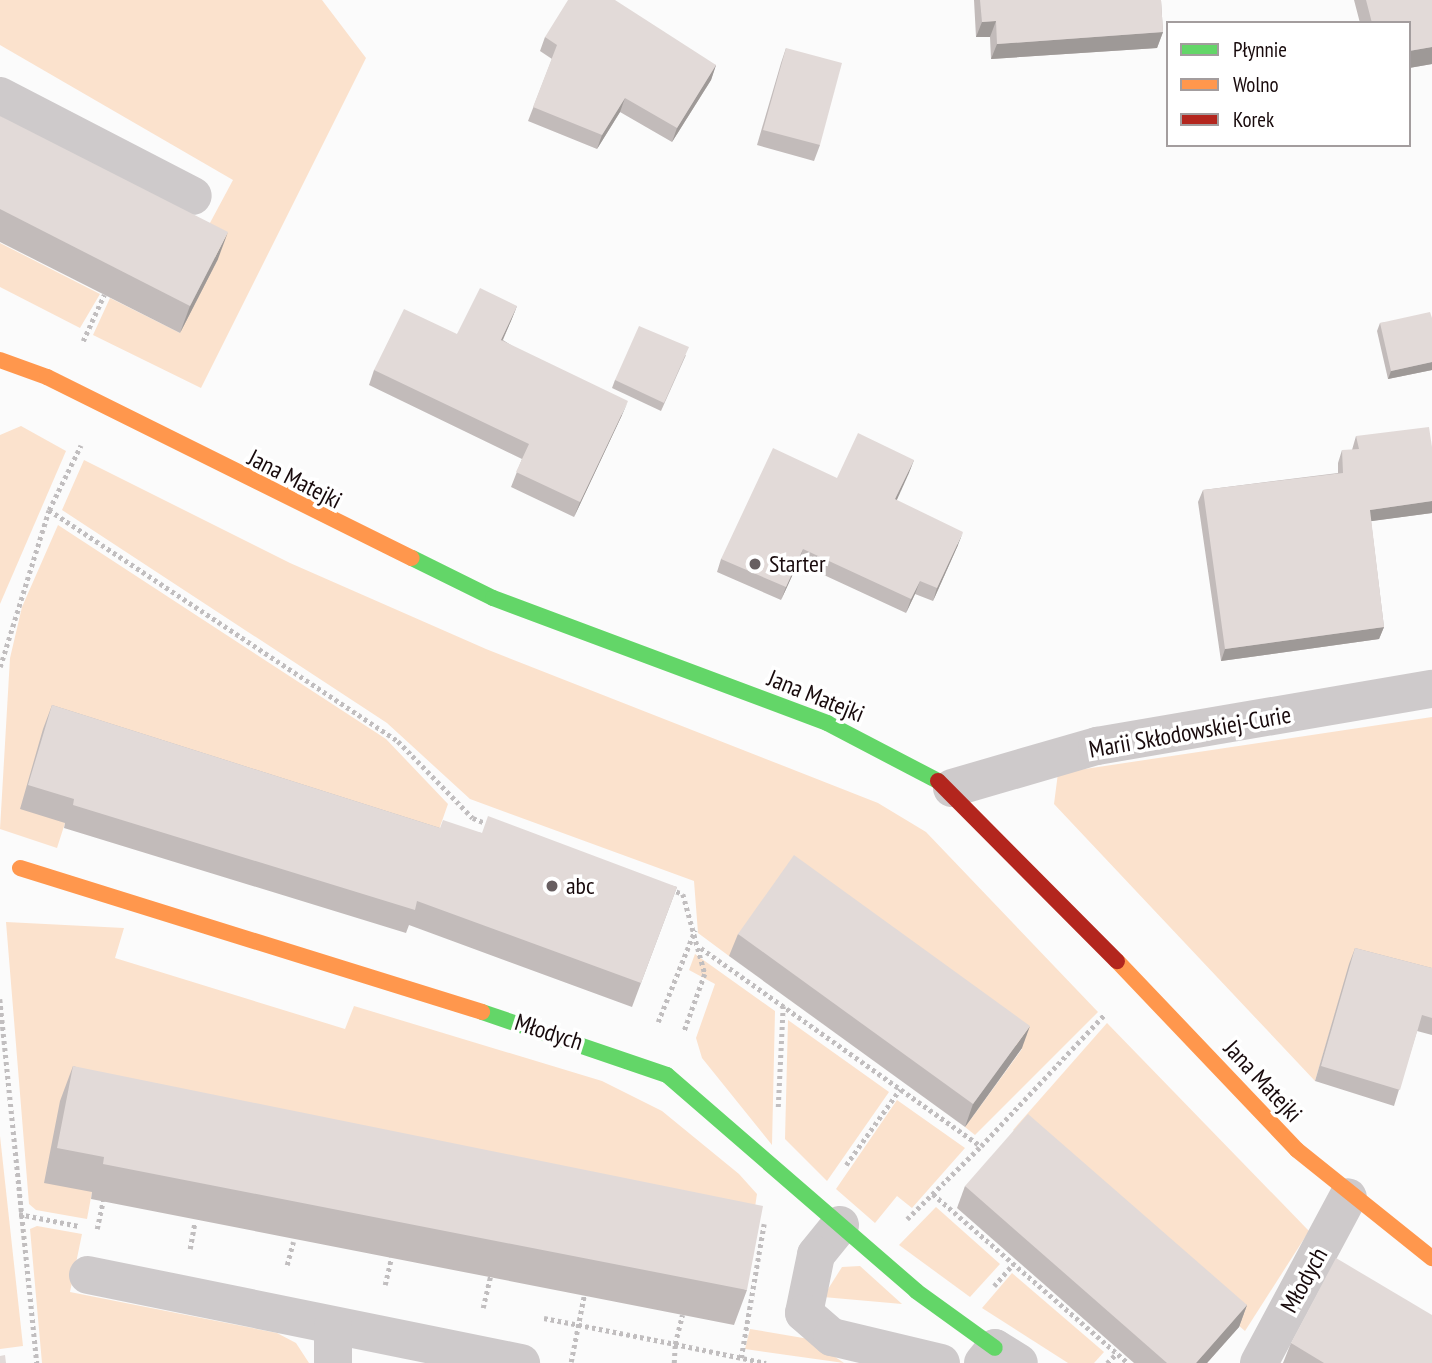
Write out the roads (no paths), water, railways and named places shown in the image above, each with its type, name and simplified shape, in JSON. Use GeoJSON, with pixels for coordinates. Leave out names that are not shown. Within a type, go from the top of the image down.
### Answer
{"type":"FeatureCollection","features":[{"type":"Feature","properties":{"kind":"street"},"geometry":{"type":"LineString","coordinates":[[0,96],[193,195]]}},
{"type":"Feature","properties":{"kind":"street","name":"Jana Matejki"},"geometry":{"type":"LineString","coordinates":[[0,343],[47,377]]}},
{"type":"Feature","properties":{"kind":"street","name":"Jana Matejki"},"geometry":{"type":"LineString","coordinates":[[0,360],[47,377],[442,576],[827,723],[952,788],[1348,1197],[1432,1258]]}},
{"type":"Feature","properties":{"kind":"street","name":"Marii Skłodowskiej-Curie"},"geometry":{"type":"LineString","coordinates":[[952,788],[1097,746],[1432,689]]}},
{"type":"Feature","properties":{"kind":"street","name":"Młodych"},"geometry":{"type":"LineString","coordinates":[[20,868],[410,987],[667,1076],[999,1358]]}},
{"type":"Feature","properties":{"kind":"street","name":"Młodych"},"geometry":{"type":"LineString","coordinates":[[1259,1363],[1348,1197]]}},
{"type":"Feature","properties":{"kind":"street"},"geometry":{"type":"LineString","coordinates":[[840,1225],[816,1255],[804,1313],[832,1337],[941,1363]]}},
{"type":"Feature","properties":{"kind":"street"},"geometry":{"type":"LineString","coordinates":[[88,1275],[521,1363]]}},
{"type":"Feature","properties":{"kind":"street"},"geometry":{"type":"LineString","coordinates":[[333,1326],[333,1363]]}},
{"type":"Feature","properties":{"kind":"place","name":"Starter"},"geometry":{"type":"Point","coordinates":[755,564]}},
{"type":"Feature","properties":{"kind":"place","name":"abc"},"geometry":{"type":"Point","coordinates":[552,886]}}]}
